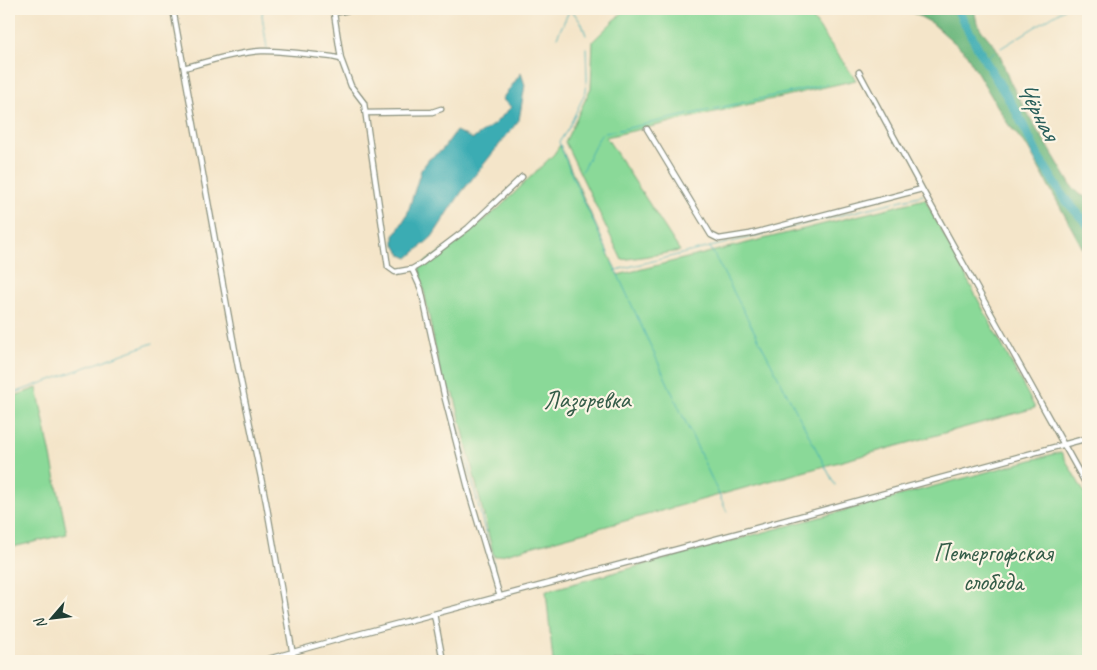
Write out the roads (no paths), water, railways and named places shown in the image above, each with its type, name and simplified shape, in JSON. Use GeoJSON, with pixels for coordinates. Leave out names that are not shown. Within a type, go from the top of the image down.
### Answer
{"type":"FeatureCollection","features":[{"type":"Feature","properties":{"kind":"street"},"geometry":{"type":"LineString","coordinates":[[173,9],[294,661]]}},
{"type":"Feature","properties":{"kind":"street"},"geometry":{"type":"LineString","coordinates":[[354,9],[334,13],[341,59],[351,86],[364,103],[388,267],[395,272],[412,269],[419,265],[468,228],[522,177]]}},
{"type":"Feature","properties":{"kind":"street"},"geometry":{"type":"LineString","coordinates":[[184,68],[209,60],[263,51],[341,59]]}},
{"type":"Feature","properties":{"kind":"street"},"geometry":{"type":"LineString","coordinates":[[859,72],[922,190],[1088,488]]}},
{"type":"Feature","properties":{"kind":"street"},"geometry":{"type":"LineString","coordinates":[[366,113],[432,112],[441,109]]}},
{"type":"Feature","properties":{"kind":"street"},"geometry":{"type":"LineString","coordinates":[[647,129],[711,235],[719,239],[771,229],[922,190]]}},
{"type":"Feature","properties":{"kind":"street"},"geometry":{"type":"LineString","coordinates":[[412,269],[420,289],[445,399],[470,496],[500,596]]}},
{"type":"Feature","properties":{"kind":"street"},"geometry":{"type":"LineString","coordinates":[[261,661],[1088,438]]}},
{"type":"Feature","properties":{"kind":"street"},"geometry":{"type":"LineString","coordinates":[[434,614],[443,660]]}},
{"type":"Feature","properties":{"kind":"water"},"geometry":{"type":"Polygon","coordinates":[[[521,73],[525,85],[519,120],[461,193],[432,237],[408,258],[401,255],[394,243],[394,236],[407,215],[421,170],[429,159],[442,150],[456,131],[473,139],[494,124],[511,107],[502,99],[521,73]]]}},
{"type":"Feature","properties":{"kind":"waterway"},"geometry":{"type":"LineString","coordinates":[[263,9],[262,15],[267,48]]}},
{"type":"Feature","properties":{"kind":"waterway"},"geometry":{"type":"LineString","coordinates":[[557,37],[570,9]]}},
{"type":"Feature","properties":{"kind":"waterway"},"geometry":{"type":"LineString","coordinates":[[571,9],[582,24],[586,35]]}},
{"type":"Feature","properties":{"kind":"waterway","name":"Чёрная"},"geometry":{"type":"LineString","coordinates":[[957,9],[984,59],[1016,111],[1038,156],[1064,198],[1088,225]]}},
{"type":"Feature","properties":{"kind":"waterway"},"geometry":{"type":"LineString","coordinates":[[1001,48],[1064,9]]}},
{"type":"Feature","properties":{"kind":"waterway"},"geometry":{"type":"LineString","coordinates":[[586,48],[586,91],[568,129],[559,142],[573,178],[609,255]]}},
{"type":"Feature","properties":{"kind":"waterway"},"geometry":{"type":"LineString","coordinates":[[984,59],[994,52]]}},
{"type":"Feature","properties":{"kind":"waterway"},"geometry":{"type":"LineString","coordinates":[[582,171],[601,134],[827,84]]}},
{"type":"Feature","properties":{"kind":"waterway"},"geometry":{"type":"LineString","coordinates":[[616,270],[923,195]]}},
{"type":"Feature","properties":{"kind":"waterway"},"geometry":{"type":"LineString","coordinates":[[710,247],[835,485]]}},
{"type":"Feature","properties":{"kind":"waterway"},"geometry":{"type":"LineString","coordinates":[[612,262],[727,512]]}},
{"type":"Feature","properties":{"kind":"waterway"},"geometry":{"type":"LineString","coordinates":[[9,395],[153,343]]}},
{"type":"Feature","properties":{"kind":"waterway"},"geometry":{"type":"LineString","coordinates":[[449,390],[497,578]]}},
{"type":"Feature","properties":{"kind":"park label","name":"Лазоревка"},"geometry":{"type":"Point","coordinates":[587,400]}},
{"type":"Feature","properties":{"kind":"park label","name":"Петергофская слобода"},"geometry":{"type":"Point","coordinates":[993,568]}}]}
